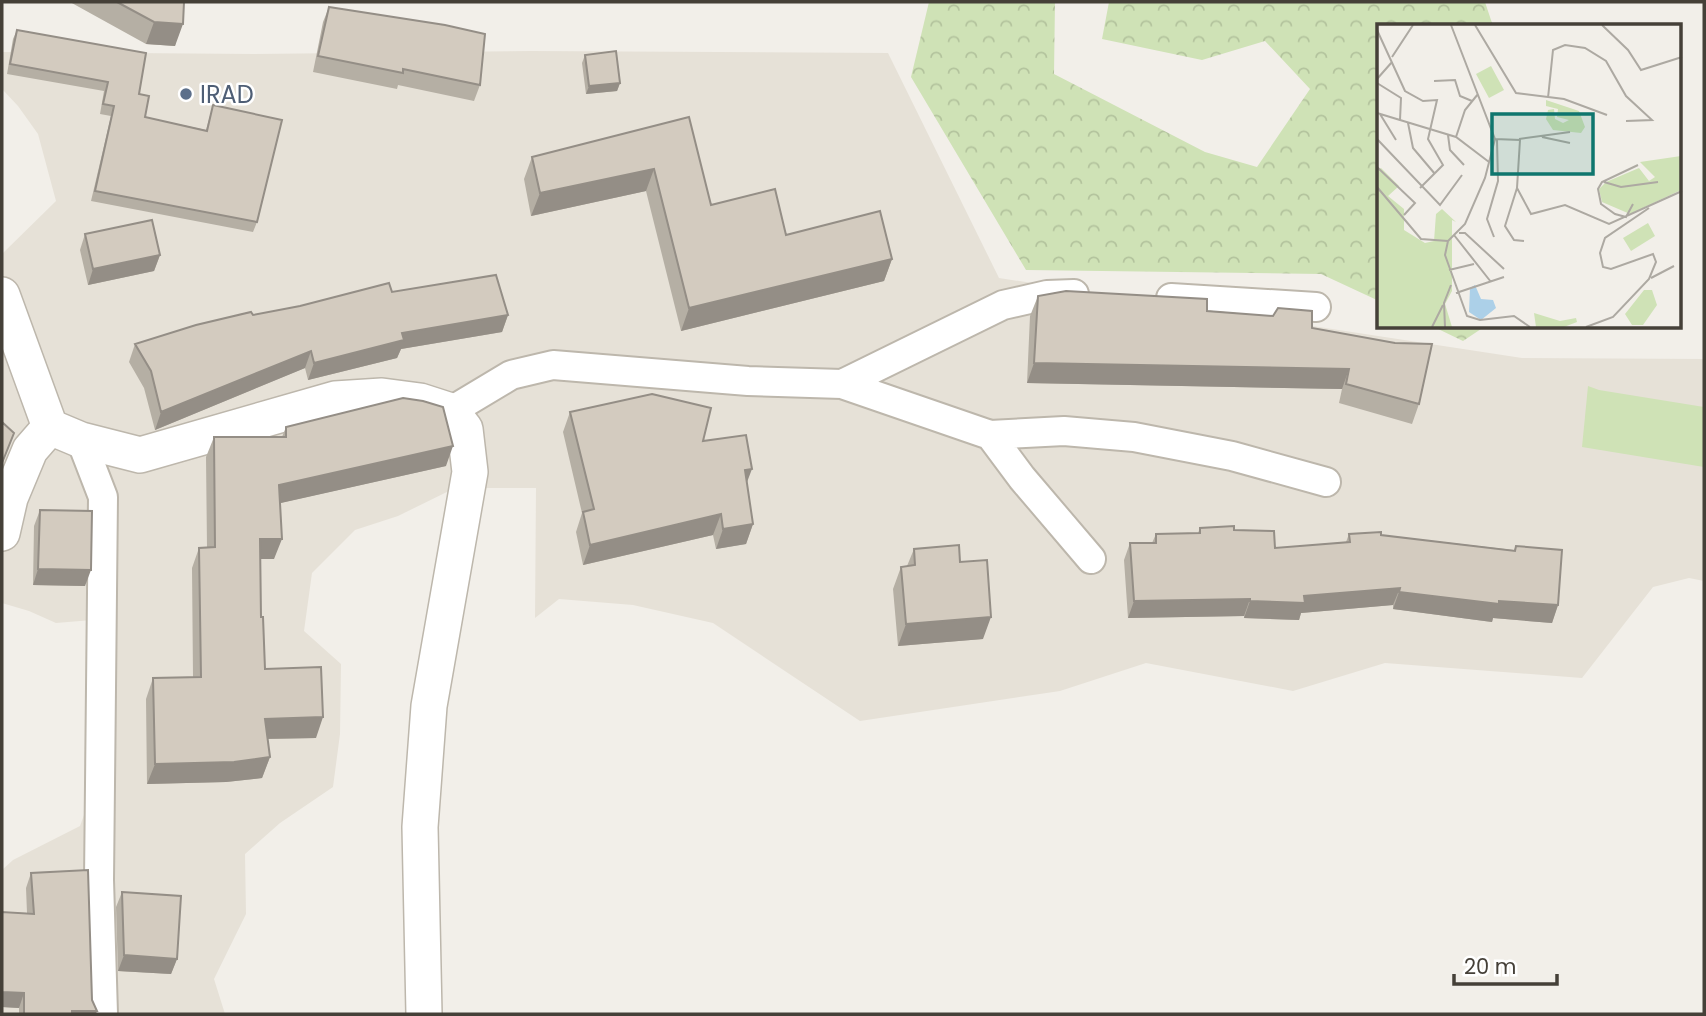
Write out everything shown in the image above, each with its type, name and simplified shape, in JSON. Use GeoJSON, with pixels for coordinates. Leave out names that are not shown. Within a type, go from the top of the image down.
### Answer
{"type":"FeatureCollection","features":[{"type":"Feature","properties":{"kind":"street"},"geometry":{"type":"LineString","coordinates":[[842,384],[1003,305],[1047,295],[1099,294]]}},
{"type":"Feature","properties":{"kind":"street"},"geometry":{"type":"LineString","coordinates":[[2,295],[66,434],[103,497],[99,880],[103,1014]]}},
{"type":"Feature","properties":{"kind":"street"},"geometry":{"type":"LineString","coordinates":[[1139,296],[1316,307]]}},
{"type":"Feature","properties":{"kind":"street"},"geometry":{"type":"LineString","coordinates":[[451,411],[511,375],[553,365],[748,381],[842,384],[990,435],[1064,431],[1134,437],[1232,456],[1326,482]]}},
{"type":"Feature","properties":{"kind":"street"},"geometry":{"type":"LineString","coordinates":[[2,533],[10,498],[30,450],[66,434],[140,455],[335,399],[382,396],[420,401],[451,411],[465,429],[470,472],[429,706],[420,827],[424,1014]]}},
{"type":"Feature","properties":{"kind":"street"},"geometry":{"type":"LineString","coordinates":[[990,435],[1022,478],[1091,559]]}},
{"type":"Feature","properties":{"kind":"shaded area"},"geometry":{"type":"Polygon","coordinates":[[[531,51],[888,53],[999,278],[1522,358],[1704,359],[1704,581],[1689,578],[1653,587],[1582,678],[1385,663],[1293,691],[1146,663],[1060,691],[860,721],[713,623],[633,605],[559,599],[535,618],[536,488],[455,488],[398,516],[355,530],[312,573],[304,631],[341,664],[340,734],[333,787],[280,823],[245,854],[246,914],[214,979],[225,1014],[2,1014],[2,870],[13,860],[80,826],[112,739],[104,619],[56,623],[2,603],[2,254],[56,201],[38,134],[2,89],[2,52],[254,54],[531,51]]]}},
{"type":"Feature","properties":{"kind":"green space"},"geometry":{"type":"Polygon","coordinates":[[[929,2],[1055,2],[1054,74],[1205,152],[1257,167],[1310,89],[1265,41],[1202,60],[1102,39],[1109,2],[1485,2],[1492,24],[1377,24],[1377,300],[1321,274],[1026,270],[911,77],[929,2]]]}},
{"type":"Feature","properties":{"kind":"green space"},"geometry":{"type":"Polygon","coordinates":[[[1438,329],[1481,329],[1463,341],[1438,329]]]}},
{"type":"Feature","properties":{"kind":"green space"},"geometry":{"type":"Polygon","coordinates":[[[1588,386],[1704,407],[1704,467],[1582,447],[1588,386]]]}},
{"type":"Feature","properties":{"kind":"building"},"geometry":{"type":"Polygon","coordinates":[[[117,2],[184,2],[183,24],[154,22],[117,2]]]}},
{"type":"Feature","properties":{"kind":"building"},"geometry":{"type":"Polygon","coordinates":[[[329,7],[485,34],[480,85],[403,69],[403,73],[318,56],[329,7]]]}},
{"type":"Feature","properties":{"kind":"building"},"geometry":{"type":"Polygon","coordinates":[[[17,30],[146,53],[139,94],[149,96],[145,117],[207,131],[213,105],[282,120],[257,222],[95,191],[114,106],[103,104],[108,82],[10,64],[17,30]]]}},
{"type":"Feature","properties":{"kind":"building"},"geometry":{"type":"Polygon","coordinates":[[[616,51],[620,83],[589,86],[585,55],[616,51]]]}},
{"type":"Feature","properties":{"kind":"building"},"geometry":{"type":"Polygon","coordinates":[[[689,117],[711,205],[775,189],[786,235],[880,211],[892,259],[689,308],[654,169],[540,193],[532,157],[689,117]]]}},
{"type":"Feature","properties":{"kind":"building"},"geometry":{"type":"Polygon","coordinates":[[[152,220],[160,255],[93,269],[85,234],[152,220]]]}},
{"type":"Feature","properties":{"kind":"building"},"geometry":{"type":"Polygon","coordinates":[[[496,275],[508,315],[402,333],[404,340],[314,363],[311,351],[161,412],[151,371],[135,344],[196,325],[251,312],[253,315],[300,306],[389,283],[392,292],[496,275]]]}},
{"type":"Feature","properties":{"kind":"building"},"geometry":{"type":"Polygon","coordinates":[[[1066,291],[1207,299],[1207,311],[1273,316],[1278,308],[1312,311],[1312,328],[1395,343],[1432,344],[1419,404],[1346,384],[1349,369],[1034,363],[1038,296],[1066,291]]]}},
{"type":"Feature","properties":{"kind":"building"},"geometry":{"type":"Polygon","coordinates":[[[652,394],[711,408],[703,441],[746,435],[752,469],[745,470],[753,524],[723,529],[721,514],[590,545],[583,512],[594,509],[570,412],[652,394]]]}},
{"type":"Feature","properties":{"kind":"building"},"geometry":{"type":"Polygon","coordinates":[[[403,398],[443,407],[453,446],[279,485],[282,539],[260,539],[265,669],[321,667],[323,717],[265,719],[270,757],[234,762],[155,764],[153,678],[201,677],[199,548],[215,547],[214,437],[286,437],[286,427],[403,398]]]}},
{"type":"Feature","properties":{"kind":"building"},"geometry":{"type":"Polygon","coordinates":[[[2,422],[14,433],[2,463],[2,422]]]}},
{"type":"Feature","properties":{"kind":"building"},"geometry":{"type":"Polygon","coordinates":[[[40,510],[92,511],[91,570],[38,569],[40,510]]]}},
{"type":"Feature","properties":{"kind":"building"},"geometry":{"type":"Polygon","coordinates":[[[1234,526],[1234,530],[1274,531],[1275,548],[1350,542],[1349,534],[1381,532],[1381,535],[1515,551],[1516,546],[1562,550],[1558,605],[1499,601],[1499,604],[1399,592],[1400,588],[1304,596],[1305,603],[1250,599],[1134,601],[1130,543],[1156,543],[1156,534],[1200,533],[1200,528],[1234,526]]]}},
{"type":"Feature","properties":{"kind":"building"},"geometry":{"type":"Polygon","coordinates":[[[959,545],[960,562],[987,560],[991,617],[906,624],[901,567],[915,565],[914,549],[959,545]]]}},
{"type":"Feature","properties":{"kind":"building"},"geometry":{"type":"Polygon","coordinates":[[[88,870],[92,1000],[97,1011],[24,1014],[24,993],[2,992],[2,912],[34,914],[31,873],[88,870]]]}},
{"type":"Feature","properties":{"kind":"building"},"geometry":{"type":"Polygon","coordinates":[[[122,892],[181,896],[177,959],[124,955],[122,892]]]}},
{"type":"Feature","properties":{"kind":"place","name":"IRAD"},"geometry":{"type":"Point","coordinates":[186,94]}}]}
